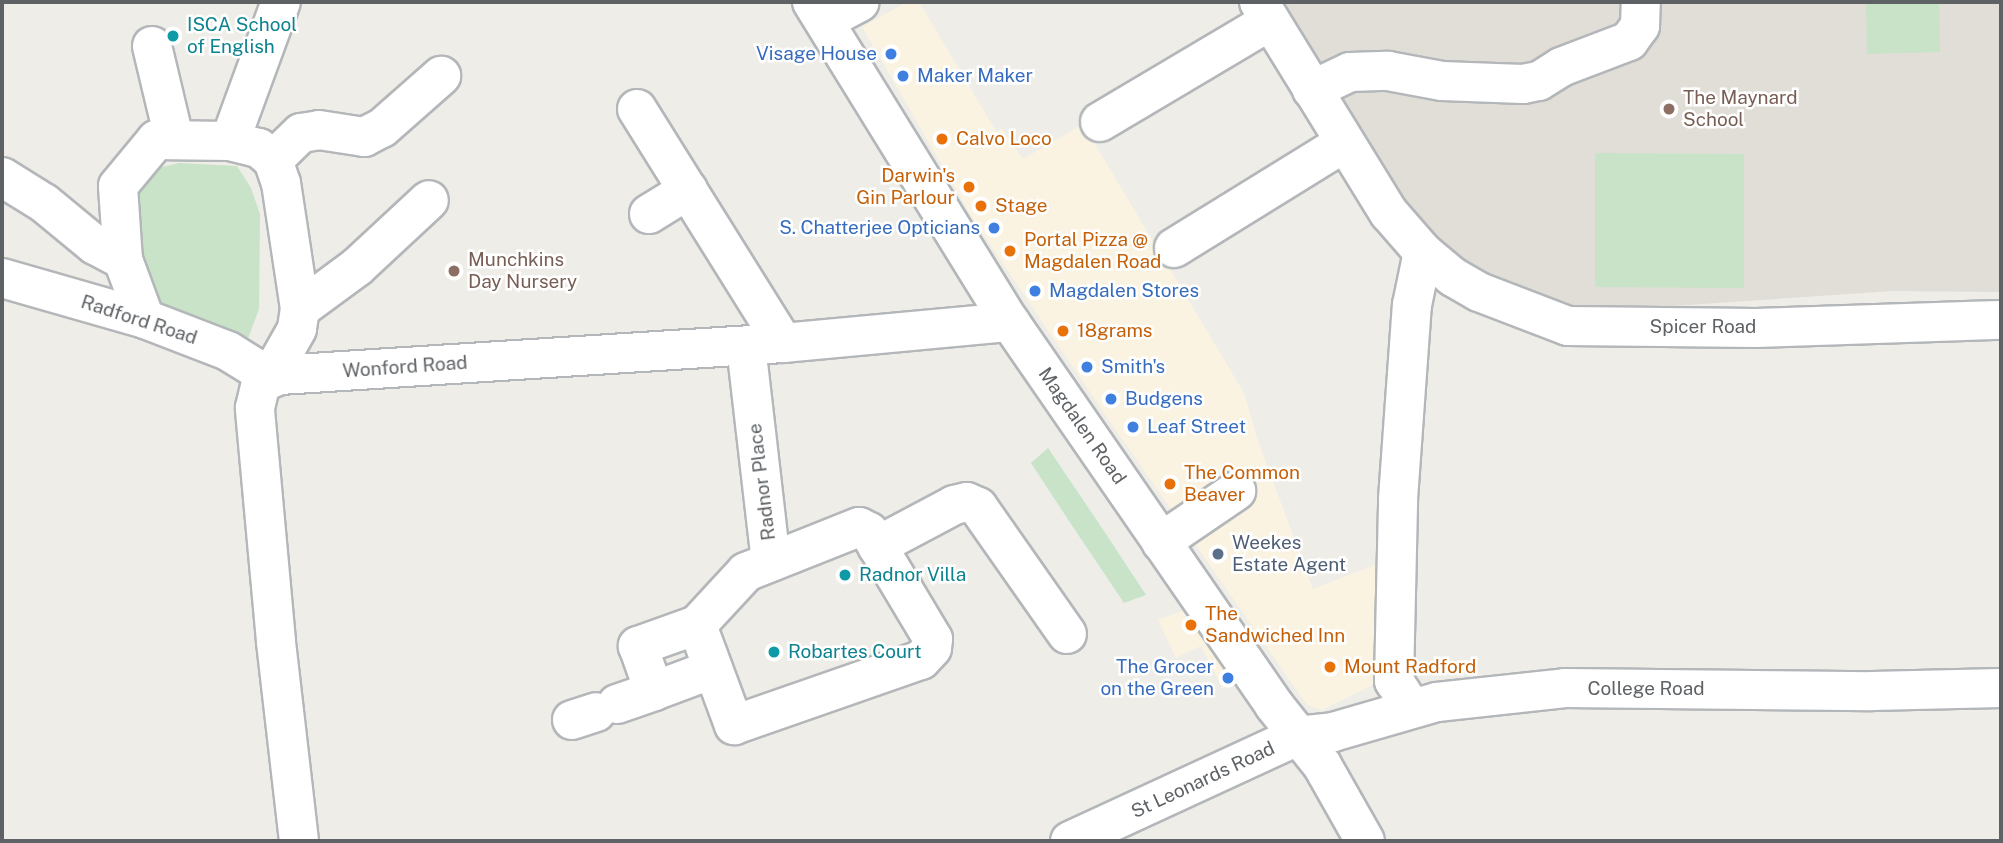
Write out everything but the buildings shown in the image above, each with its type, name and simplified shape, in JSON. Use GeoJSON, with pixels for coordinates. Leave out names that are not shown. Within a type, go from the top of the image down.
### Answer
{"type":"FeatureCollection","features":[{"type":"Feature","properties":{"kind":"street"},"geometry":{"type":"LineString","coordinates":[[230,141],[281,2]]}},
{"type":"Feature","properties":{"kind":"street"},"geometry":{"type":"LineString","coordinates":[[819,11],[860,2]]}},
{"type":"Feature","properties":{"kind":"street"},"geometry":{"type":"LineString","coordinates":[[1312,90],[1350,72],[1388,71],[1442,81],[1523,84],[1539,81],[1561,67],[1629,41],[1640,26],[1641,2]]}},
{"type":"Feature","properties":{"kind":"street","name":"Magdalen Road"},"geometry":{"type":"LineString","coordinates":[[819,11],[1010,322],[1297,737],[1322,765],[1365,841]]}},
{"type":"Feature","properties":{"kind":"street"},"geometry":{"type":"LineString","coordinates":[[1100,122],[1265,11]]}},
{"type":"Feature","properties":{"kind":"street","name":"Spicer Road"},"geometry":{"type":"LineString","coordinates":[[1265,11],[1389,213],[1423,252],[1453,277],[1479,292],[1568,326],[1756,328],[2001,320]]}},
{"type":"Feature","properties":{"kind":"street"},"geometry":{"type":"LineString","coordinates":[[152,46],[174,138]]}},
{"type":"Feature","properties":{"kind":"street"},"geometry":{"type":"LineString","coordinates":[[272,160],[301,133],[319,130],[364,137],[441,76]]}},
{"type":"Feature","properties":{"kind":"street"},"geometry":{"type":"LineString","coordinates":[[637,109],[688,190],[765,344]]}},
{"type":"Feature","properties":{"kind":"street"},"geometry":{"type":"LineString","coordinates":[[145,319],[123,260],[118,186],[156,140],[174,138],[230,141],[259,148],[272,160],[281,183],[289,222],[300,310],[297,329],[270,377],[261,383],[255,408],[276,641],[299,841]]}},
{"type":"Feature","properties":{"kind":"street"},"geometry":{"type":"LineString","coordinates":[[1174,248],[1344,143]]}},
{"type":"Feature","properties":{"kind":"street"},"geometry":{"type":"LineString","coordinates":[[2,177],[44,203],[95,245],[123,260]]}},
{"type":"Feature","properties":{"kind":"street"},"geometry":{"type":"LineString","coordinates":[[649,214],[688,190]]}},
{"type":"Feature","properties":{"kind":"street"},"geometry":{"type":"LineString","coordinates":[[300,310],[357,267],[429,200]]}},
{"type":"Feature","properties":{"kind":"street"},"geometry":{"type":"LineString","coordinates":[[1411,707],[1394,681],[1398,499],[1412,305],[1423,252]]}},
{"type":"Feature","properties":{"kind":"street","name":"Radford Road"},"geometry":{"type":"LineString","coordinates":[[5,285],[145,319],[228,351],[270,377]]}},
{"type":"Feature","properties":{"kind":"street","name":"Wonford Road"},"geometry":{"type":"LineString","coordinates":[[270,377],[765,344],[1010,322]]}},
{"type":"Feature","properties":{"kind":"street","name":"Radnor Place"},"geometry":{"type":"LineString","coordinates":[[654,691],[638,646],[697,625],[741,576],[771,562],[765,344]]}},
{"type":"Feature","properties":{"kind":"street"},"geometry":{"type":"LineString","coordinates":[[1161,542],[1236,491]]}},
{"type":"Feature","properties":{"kind":"street"},"geometry":{"type":"LineString","coordinates":[[883,555],[954,505],[967,502],[978,508],[1067,634]]}},
{"type":"Feature","properties":{"kind":"street"},"geometry":{"type":"LineString","coordinates":[[697,625],[734,725],[928,655],[932,648],[930,631],[865,528],[853,527],[771,562]]}},
{"type":"Feature","properties":{"kind":"street"},"geometry":{"type":"LineString","coordinates":[[595,712],[712,669]]}},
{"type":"Feature","properties":{"kind":"street","name":"College Road"},"geometry":{"type":"LineString","coordinates":[[1297,737],[1333,732],[1411,707],[1437,702],[1565,688],[1872,691],[2001,688]]}},
{"type":"Feature","properties":{"kind":"street","name":"St Leonards Road"},"geometry":{"type":"LineString","coordinates":[[1070,841],[1297,737]]}},
{"type":"Feature","properties":{"kind":"shaded area"},"geometry":{"type":"Polygon","coordinates":[[[907,2],[919,2],[996,131],[1002,129],[1023,159],[1083,124],[1244,393],[1258,441],[1313,589],[1385,561],[1377,683],[1322,710],[1307,705],[1102,410],[976,224],[862,27],[907,2]]]}},
{"type":"Feature","properties":{"kind":"shaded area","name":"The Maynard School"},"geometry":{"type":"Polygon","coordinates":[[[1268,2],[2001,2],[2001,292],[1893,291],[1600,311],[1527,301],[1470,276],[1405,217],[1268,2]]]}},
{"type":"Feature","properties":{"kind":"shaded area"},"geometry":{"type":"Polygon","coordinates":[[[1187,609],[1238,682],[1223,689],[1201,646],[1176,658],[1158,620],[1187,609]]]}},
{"type":"Feature","properties":{"kind":"green space"},"geometry":{"type":"Polygon","coordinates":[[[1866,2],[1939,2],[1940,52],[1867,54],[1866,2]]]}},
{"type":"Feature","properties":{"kind":"green space"},"geometry":{"type":"Polygon","coordinates":[[[1595,153],[1744,154],[1744,288],[1595,287],[1595,153]]]}},
{"type":"Feature","properties":{"kind":"green space"},"geometry":{"type":"Polygon","coordinates":[[[179,163],[237,166],[251,188],[260,214],[259,309],[243,352],[141,308],[137,192],[154,169],[179,163]]]}},
{"type":"Feature","properties":{"kind":"green space"},"geometry":{"type":"Polygon","coordinates":[[[1048,448],[1146,595],[1124,603],[1069,521],[1031,463],[1048,448]]]}},
{"type":"Feature","properties":{"kind":"place","name":"ISCA School of English"},"geometry":{"type":"Point","coordinates":[173,36]}},
{"type":"Feature","properties":{"kind":"place","name":"Visage House"},"geometry":{"type":"Point","coordinates":[891,54]}},
{"type":"Feature","properties":{"kind":"place","name":"Maker Maker"},"geometry":{"type":"Point","coordinates":[903,76]}},
{"type":"Feature","properties":{"kind":"place","name":"The Maynard School"},"geometry":{"type":"Point","coordinates":[1669,109]}},
{"type":"Feature","properties":{"kind":"place","name":"Calvo Loco"},"geometry":{"type":"Point","coordinates":[942,139]}},
{"type":"Feature","properties":{"kind":"place","name":"Darwin's Gin Parlour"},"geometry":{"type":"Point","coordinates":[969,187]}},
{"type":"Feature","properties":{"kind":"place","name":"Stage"},"geometry":{"type":"Point","coordinates":[981,206]}},
{"type":"Feature","properties":{"kind":"place","name":"S. Chatterjee Opticians"},"geometry":{"type":"Point","coordinates":[994,228]}},
{"type":"Feature","properties":{"kind":"place","name":"Portal Pizza @ Magdalen Road"},"geometry":{"type":"Point","coordinates":[1010,251]}},
{"type":"Feature","properties":{"kind":"place","name":"Munchkins Day Nursery"},"geometry":{"type":"Point","coordinates":[454,271]}},
{"type":"Feature","properties":{"kind":"place","name":"Magdalen Stores"},"geometry":{"type":"Point","coordinates":[1035,291]}},
{"type":"Feature","properties":{"kind":"place","name":"18grams"},"geometry":{"type":"Point","coordinates":[1063,331]}},
{"type":"Feature","properties":{"kind":"place","name":"Smith's"},"geometry":{"type":"Point","coordinates":[1087,367]}},
{"type":"Feature","properties":{"kind":"place","name":"Budgens"},"geometry":{"type":"Point","coordinates":[1111,399]}},
{"type":"Feature","properties":{"kind":"place","name":"Leaf Street"},"geometry":{"type":"Point","coordinates":[1133,427]}},
{"type":"Feature","properties":{"kind":"place","name":"The Common Beaver"},"geometry":{"type":"Point","coordinates":[1170,484]}},
{"type":"Feature","properties":{"kind":"place","name":"Weekes Estate Agent"},"geometry":{"type":"Point","coordinates":[1218,554]}},
{"type":"Feature","properties":{"kind":"place","name":"Radnor Villa"},"geometry":{"type":"Point","coordinates":[845,575]}},
{"type":"Feature","properties":{"kind":"place","name":"The Sandwiched Inn"},"geometry":{"type":"Point","coordinates":[1191,625]}},
{"type":"Feature","properties":{"kind":"place","name":"Robartes Court"},"geometry":{"type":"Point","coordinates":[774,652]}},
{"type":"Feature","properties":{"kind":"place","name":"Mount Radford"},"geometry":{"type":"Point","coordinates":[1330,667]}},
{"type":"Feature","properties":{"kind":"place","name":"The Grocer on the Green"},"geometry":{"type":"Point","coordinates":[1228,678]}}]}
